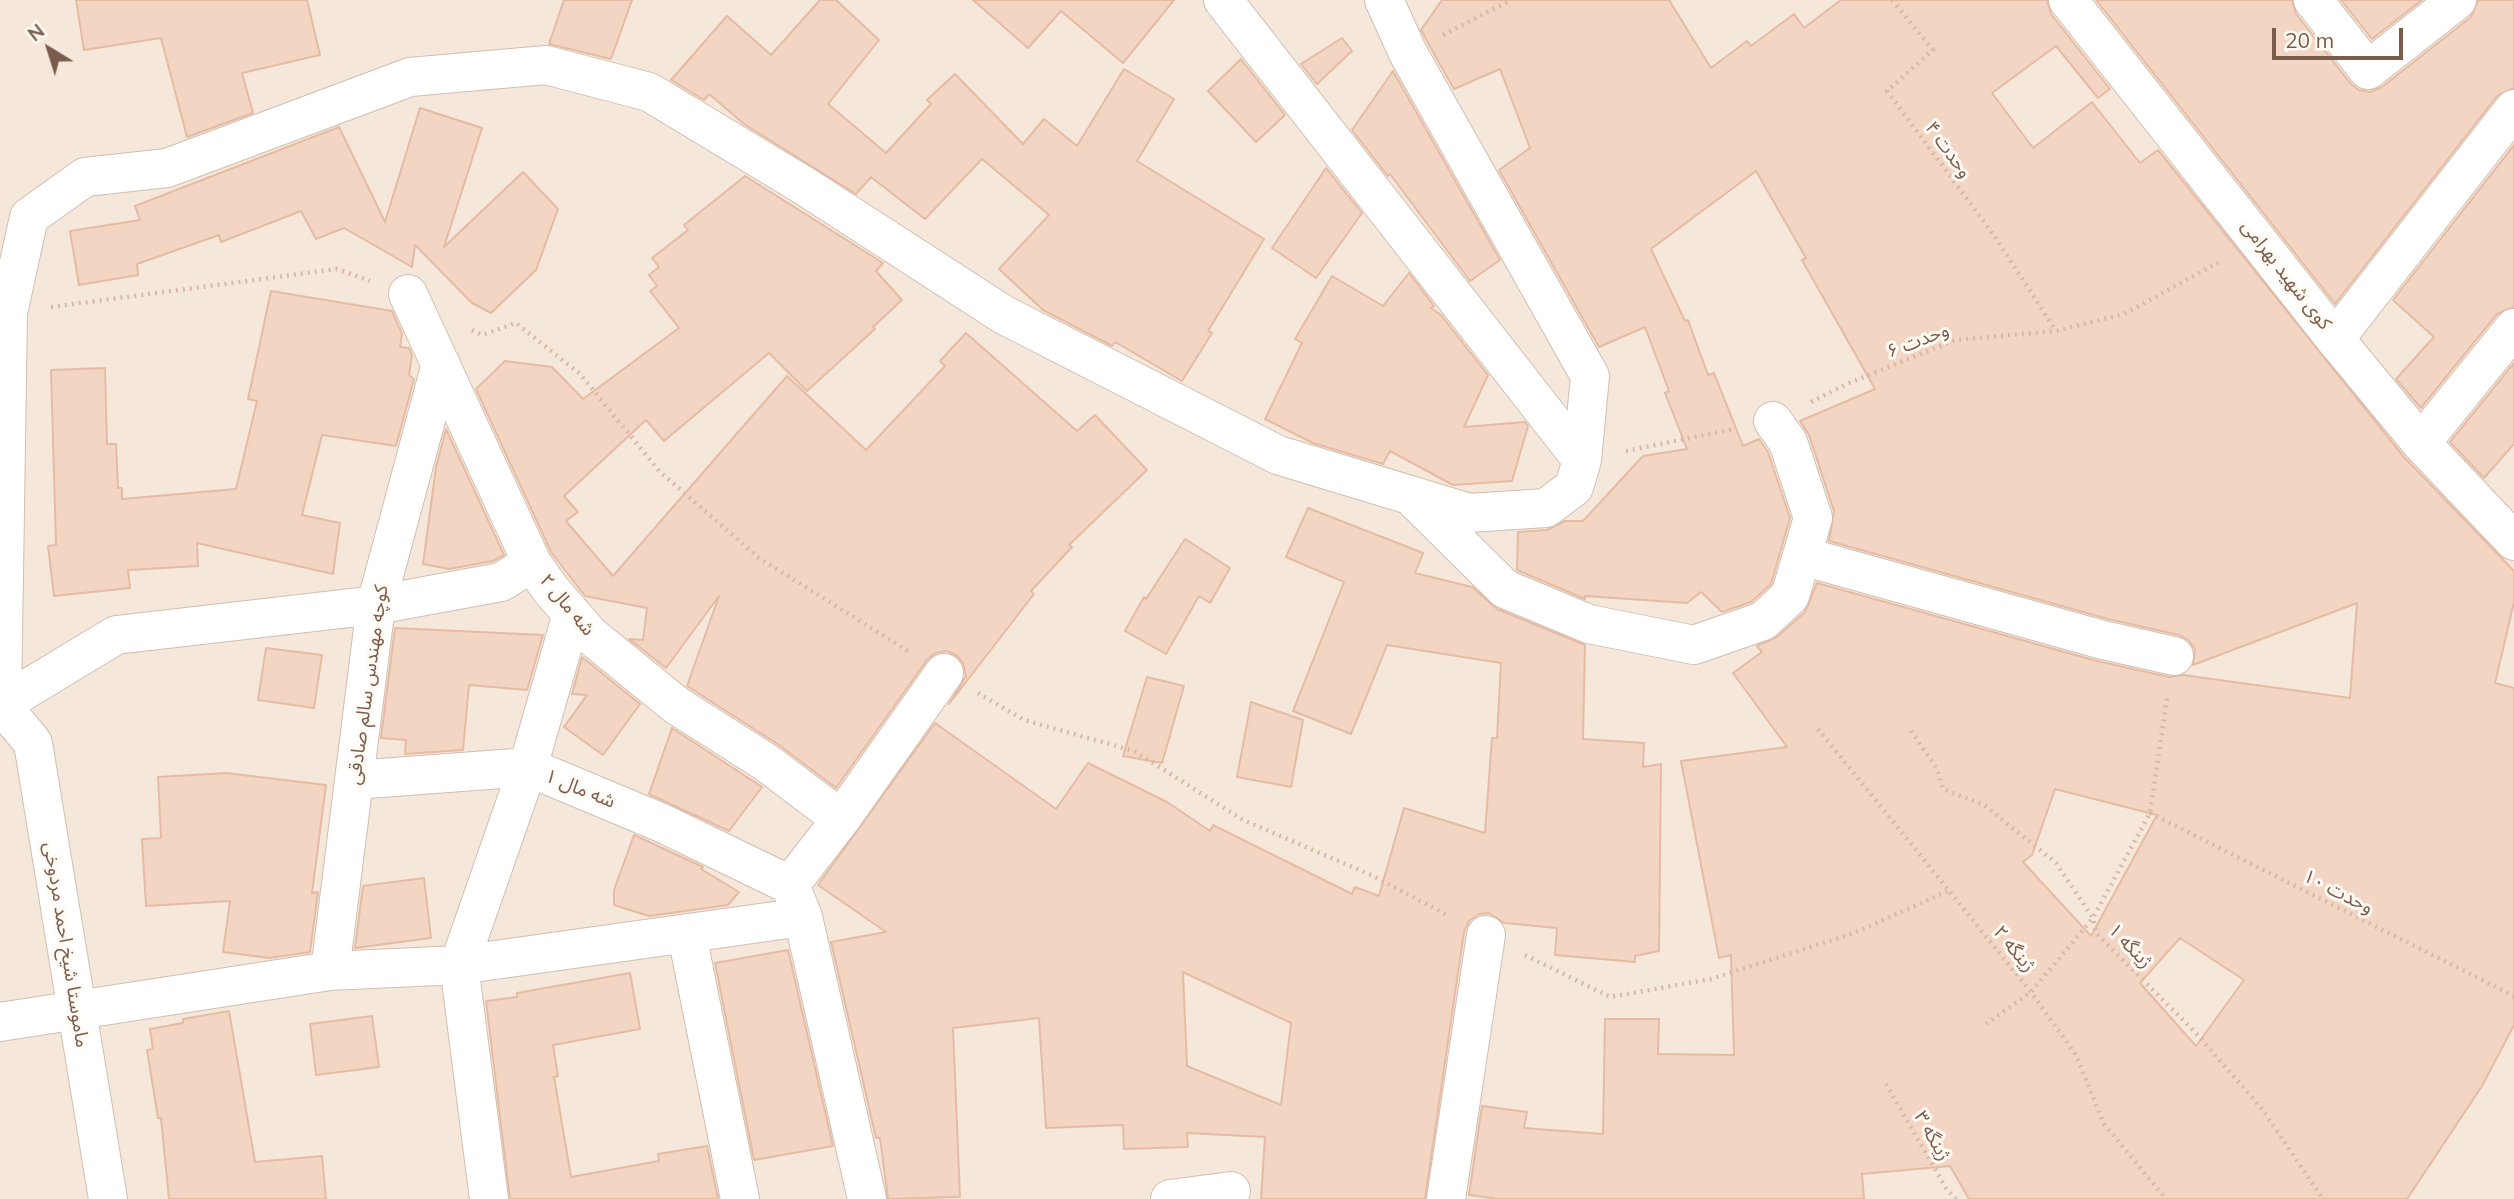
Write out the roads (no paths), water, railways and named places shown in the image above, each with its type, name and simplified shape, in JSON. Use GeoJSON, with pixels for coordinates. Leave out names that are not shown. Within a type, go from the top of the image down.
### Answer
{"type":"FeatureCollection","features":[{"type":"Feature","properties":{"kind":"street"},"geometry":{"type":"LineString","coordinates":[[1223,0],[1582,460]]}},
{"type":"Feature","properties":{"kind":"street"},"geometry":{"type":"LineString","coordinates":[[1,703],[4,313],[29,217],[85,177],[167,168],[410,77],[546,65],[649,92],[803,185],[1004,315],[1279,455],[1469,513],[1546,508],[1574,487],[1582,460],[1590,376],[1408,53],[1384,0]]}},
{"type":"Feature","properties":{"kind":"street","name":"کوی شهید بهرامی"},"geometry":{"type":"LineString","coordinates":[[2068,0],[2335,339],[2421,443],[2510,527]]}},
{"type":"Feature","properties":{"kind":"street"},"geometry":{"type":"LineString","coordinates":[[2313,0],[2368,70],[2458,0]]}},
{"type":"Feature","properties":{"kind":"street"},"geometry":{"type":"LineString","coordinates":[[2335,339],[2514,109]]}},
{"type":"Feature","properties":{"kind":"street","name":"شه مال ۲"},"geometry":{"type":"LineString","coordinates":[[408,294],[532,563],[572,614],[590,635],[676,705],[767,763],[841,819]]}},
{"type":"Feature","properties":{"kind":"street"},"geometry":{"type":"LineString","coordinates":[[2421,443],[2514,328]]}},
{"type":"Feature","properties":{"kind":"street","name":"کوچه مهندس سالم صادقی"},"geometry":{"type":"LineString","coordinates":[[330,971],[376,605],[441,364]]}},
{"type":"Feature","properties":{"kind":"street"},"geometry":{"type":"LineString","coordinates":[[1409,494],[1505,589],[1590,624],[1694,645],[1763,621],[1790,596],[1812,518],[1788,442],[1773,421]]}},
{"type":"Feature","properties":{"kind":"street"},"geometry":{"type":"LineString","coordinates":[[1802,556],[2103,640],[2174,656]]}},
{"type":"Feature","properties":{"kind":"street"},"geometry":{"type":"LineString","coordinates":[[1,703],[116,635],[376,605],[501,582],[532,563]]}},
{"type":"Feature","properties":{"kind":"street"},"geometry":{"type":"LineString","coordinates":[[489,1199],[459,965],[528,767],[572,614]]}},
{"type":"Feature","properties":{"kind":"street"},"geometry":{"type":"LineString","coordinates":[[867,1199],[797,901],[841,819],[944,673]]}},
{"type":"Feature","properties":{"kind":"street","name":"ماموستا شیخ احمد مردوخی"},"geometry":{"type":"LineString","coordinates":[[1,703],[33,743],[108,1199]]}},
{"type":"Feature","properties":{"kind":"street","name":"شه مال ۱"},"geometry":{"type":"LineString","coordinates":[[354,780],[528,767],[662,823],[797,901]]}},
{"type":"Feature","properties":{"kind":"street"},"geometry":{"type":"LineString","coordinates":[[0,1022],[330,971],[459,965],[687,935],[797,901]]}},
{"type":"Feature","properties":{"kind":"street"},"geometry":{"type":"LineString","coordinates":[[687,935],[740,1199]]}},
{"type":"Feature","properties":{"kind":"street"},"geometry":{"type":"LineString","coordinates":[[1446,1199],[1486,935]]}},
{"type":"Feature","properties":{"kind":"street"},"geometry":{"type":"LineString","coordinates":[[1170,1199],[1231,1191]]}}]}
